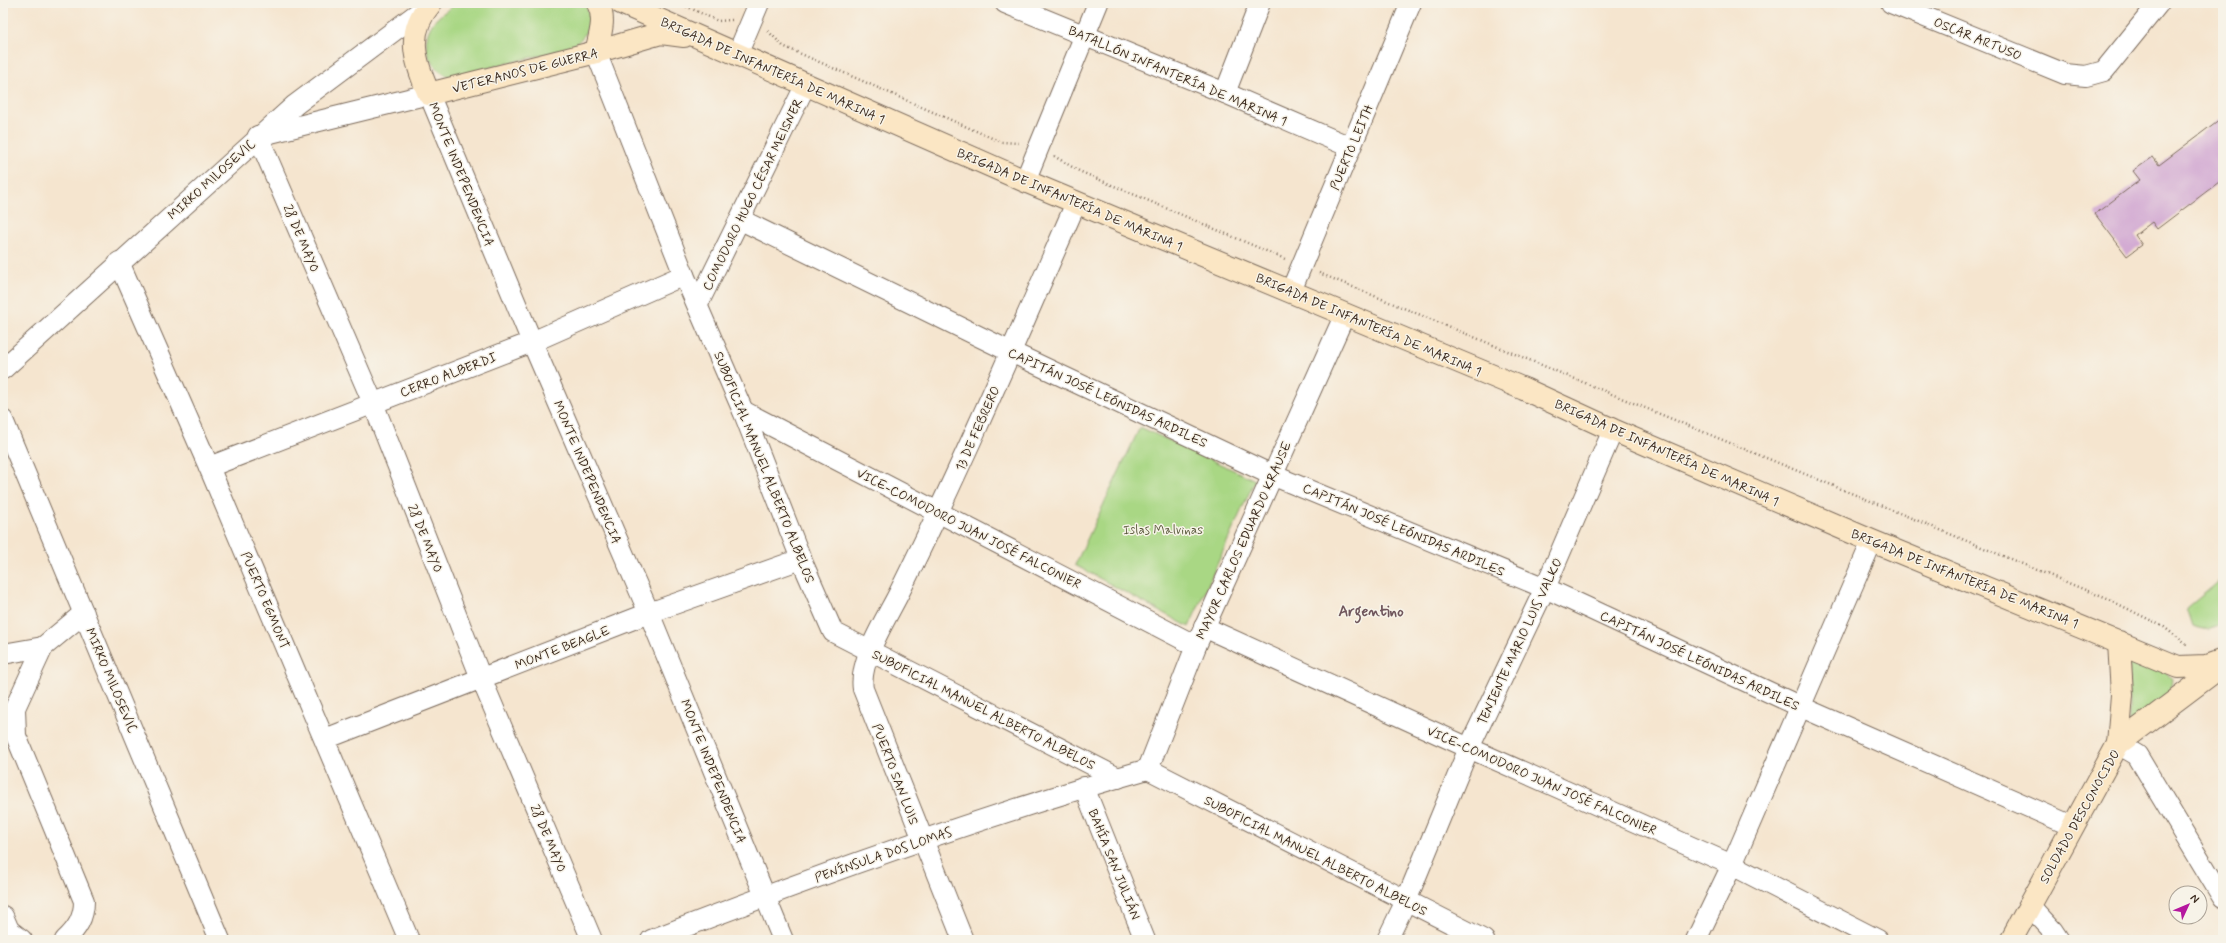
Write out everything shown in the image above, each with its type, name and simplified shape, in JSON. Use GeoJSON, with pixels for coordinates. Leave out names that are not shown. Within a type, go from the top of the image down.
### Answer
{"type":"FeatureCollection","features":[{"type":"Feature","properties":{"kind":"street"},"geometry":{"type":"LineString","coordinates":[[596,52],[603,19],[602,10],[598,3]]}},
{"type":"Feature","properties":{"kind":"street","name":"BRIGADA DE INFANTERÍA DE MARINA 1"},"geometry":{"type":"LineString","coordinates":[[621,3],[1076,203],[1524,389],[1613,430],[1872,541],[2178,667],[2206,666],[2223,660]]}},
{"type":"Feature","properties":{"kind":"street"},"geometry":{"type":"LineString","coordinates":[[737,55],[759,3]]}},
{"type":"Feature","properties":{"kind":"street","name":"BATALLÓN INFANTERÍA DE MARINA 1"},"geometry":{"type":"LineString","coordinates":[[1005,3],[1225,93],[1350,147]]}},
{"type":"Feature","properties":{"kind":"street"},"geometry":{"type":"LineString","coordinates":[[1025,181],[1098,3]]}},
{"type":"Feature","properties":{"kind":"street"},"geometry":{"type":"LineString","coordinates":[[1225,93],[1260,3]]}},
{"type":"Feature","properties":{"kind":"street","name":"PUERTO LEITH"},"geometry":{"type":"LineString","coordinates":[[1291,291],[1411,3]]}},
{"type":"Feature","properties":{"kind":"street","name":"OSCAR ARTUSO"},"geometry":{"type":"LineString","coordinates":[[1891,3],[2065,74],[2086,76],[2104,71],[2159,3]]}},
{"type":"Feature","properties":{"kind":"street","name":"MONTE INDEPENDENCIA"},"geometry":{"type":"LineString","coordinates":[[430,4],[420,21],[414,45],[415,61],[532,342],[649,613],[766,895],[783,940]]}},
{"type":"Feature","properties":{"kind":"street","name":"MIRKO MILOSEVIC"},"geometry":{"type":"LineString","coordinates":[[3,369],[258,136],[295,105],[430,4]]}},
{"type":"Feature","properties":{"kind":"street","name":"VETERANOS DE GUERRA"},"geometry":{"type":"LineString","coordinates":[[258,136],[596,52],[661,33],[699,38]]}},
{"type":"Feature","properties":{"kind":"street","name":"SUBOFICIAL MANUEL ALBERTO ALBELOS"},"geometry":{"type":"LineString","coordinates":[[596,52],[684,275],[698,304],[743,411],[801,559],[833,632],[1118,778]]}},
{"type":"Feature","properties":{"kind":"street","name":"COMODORO HUGO CÉSAR MEISNER"},"geometry":{"type":"LineString","coordinates":[[698,304],[741,220],[806,84]]}},
{"type":"Feature","properties":{"kind":"street","name":"28 DE MAYO"},"geometry":{"type":"LineString","coordinates":[[258,136],[372,403],[481,678],[592,940]]}},
{"type":"Feature","properties":{"kind":"street","name":"13 DE FEBRERO"},"geometry":{"type":"LineString","coordinates":[[871,651],[939,512],[1076,203]]}},
{"type":"Feature","properties":{"kind":"street","name":"CAPITÁN JOSÉ LEÓNIDAS ARDILES"},"geometry":{"type":"LineString","coordinates":[[741,220],[1011,352],[1272,475],[1545,588],[1799,706],[2072,826]]}},
{"type":"Feature","properties":{"kind":"street","name":"PUERTO EGMONT"},"geometry":{"type":"LineString","coordinates":[[119,262],[209,467],[409,940]]}},
{"type":"Feature","properties":{"kind":"street","name":"CERRO ALBERDI"},"geometry":{"type":"LineString","coordinates":[[209,467],[532,342],[684,275]]}},
{"type":"Feature","properties":{"kind":"street","name":"MAYOR CARLOS EDUARDO KRAUSE"},"geometry":{"type":"LineString","coordinates":[[1148,769],[1204,627],[1345,314]]}},
{"type":"Feature","properties":{"kind":"street","name":"VICE-COMODORO JUAN JOSÉ FALCONIER"},"geometry":{"type":"LineString","coordinates":[[743,411],[1196,646]]}},
{"type":"Feature","properties":{"kind":"street","name":"MIRKO MILOSEVIC"},"geometry":{"type":"LineString","coordinates":[[3,420],[220,940]]}},
{"type":"Feature","properties":{"kind":"street","name":"TENIENTE MARIO LUIS VALKO"},"geometry":{"type":"LineString","coordinates":[[1387,940],[1406,901],[1469,748],[1545,588],[1613,430]]}},
{"type":"Feature","properties":{"kind":"street"},"geometry":{"type":"LineString","coordinates":[[1696,940],[1732,865],[1799,706],[1872,541]]}},
{"type":"Feature","properties":{"kind":"street","name":"MONTE BEAGLE"},"geometry":{"type":"LineString","coordinates":[[325,739],[649,613],[801,559]]}},
{"type":"Feature","properties":{"kind":"street"},"geometry":{"type":"LineString","coordinates":[[65,940],[76,930],[84,912],[84,900],[9,733],[15,708],[44,647],[84,614]]}},
{"type":"Feature","properties":{"kind":"street","name":"VICE-COMODORO JUAN JOSÉ FALCONIER"},"geometry":{"type":"LineString","coordinates":[[1204,627],[1469,748],[1732,865],[1878,940]]}},
{"type":"Feature","properties":{"kind":"street"},"geometry":{"type":"LineString","coordinates":[[2119,642],[2122,695],[2118,744],[2137,755],[2223,898]]}},
{"type":"Feature","properties":{"kind":"street"},"geometry":{"type":"LineString","coordinates":[[3,654],[44,647]]}},
{"type":"Feature","properties":{"kind":"street","name":"PUERTO SAN LUIS"},"geometry":{"type":"LineString","coordinates":[[871,651],[861,680],[862,689],[963,940]]}},
{"type":"Feature","properties":{"kind":"street","name":"SOLDADO DESCONOCIDO"},"geometry":{"type":"LineString","coordinates":[[2011,940],[2118,744],[2223,665]]}},
{"type":"Feature","properties":{"kind":"street","name":"SUBOFICIAL MANUEL ALBERTO ALBELOS"},"geometry":{"type":"LineString","coordinates":[[1148,769],[1484,940]]}},
{"type":"Feature","properties":{"kind":"street","name":"PENÍNSULA DOS LOMAS"},"geometry":{"type":"LineString","coordinates":[[651,940],[766,895],[922,839],[1084,787],[1148,769]]}},
{"type":"Feature","properties":{"kind":"street","name":"BAHÍA SAN JULIÁN"},"geometry":{"type":"LineString","coordinates":[[1084,787],[1145,940]]}},
{"type":"Feature","properties":{"kind":"street"},"geometry":{"type":"LineString","coordinates":[[2029,905],[2053,931],[2059,940]]}},
{"type":"Feature","properties":{"kind":"street"},"geometry":{"type":"LineString","coordinates":[[3,916],[9,930],[22,940]]}},
{"type":"Feature","properties":{"kind":"path"},"geometry":{"type":"LineString","coordinates":[[679,3],[718,20],[751,22],[764,27],[783,46],[1001,142],[1034,144],[1079,171],[1302,266],[2112,601],[2164,627],[2190,648]]}},
{"type":"Feature","properties":{"kind":"green space"},"geometry":{"type":"Polygon","coordinates":[[[457,3],[583,3],[589,16],[588,28],[585,34],[570,48],[451,77],[443,73],[432,62],[426,47],[429,31],[435,20],[457,3]]]}},
{"type":"Feature","properties":{"kind":"green space","name":"Islas Malvinas"},"geometry":{"type":"Polygon","coordinates":[[[1140,427],[1255,480],[1189,627],[1075,565],[1140,427]]]}},
{"type":"Feature","properties":{"kind":"green space"},"geometry":{"type":"Polygon","coordinates":[[[2223,578],[2223,623],[2209,629],[2201,629],[2193,626],[2187,608],[2223,578]]]}},
{"type":"Feature","properties":{"kind":"green space"},"geometry":{"type":"Polygon","coordinates":[[[2129,658],[2149,668],[2165,671],[2172,679],[2170,693],[2129,725],[2129,658]]]}},
{"type":"Feature","properties":{"kind":"building"},"geometry":{"type":"Polygon","coordinates":[[[2220,119],[2223,123],[2223,168],[2221,170],[2223,179],[2157,229],[2152,222],[2135,235],[2142,245],[2127,256],[2095,214],[2140,180],[2133,171],[2153,157],[2159,165],[2220,119]]]}},
{"type":"Feature","properties":{"kind":"district","name":"Argentino"},"geometry":{"type":"Point","coordinates":[1371,611]}}]}
